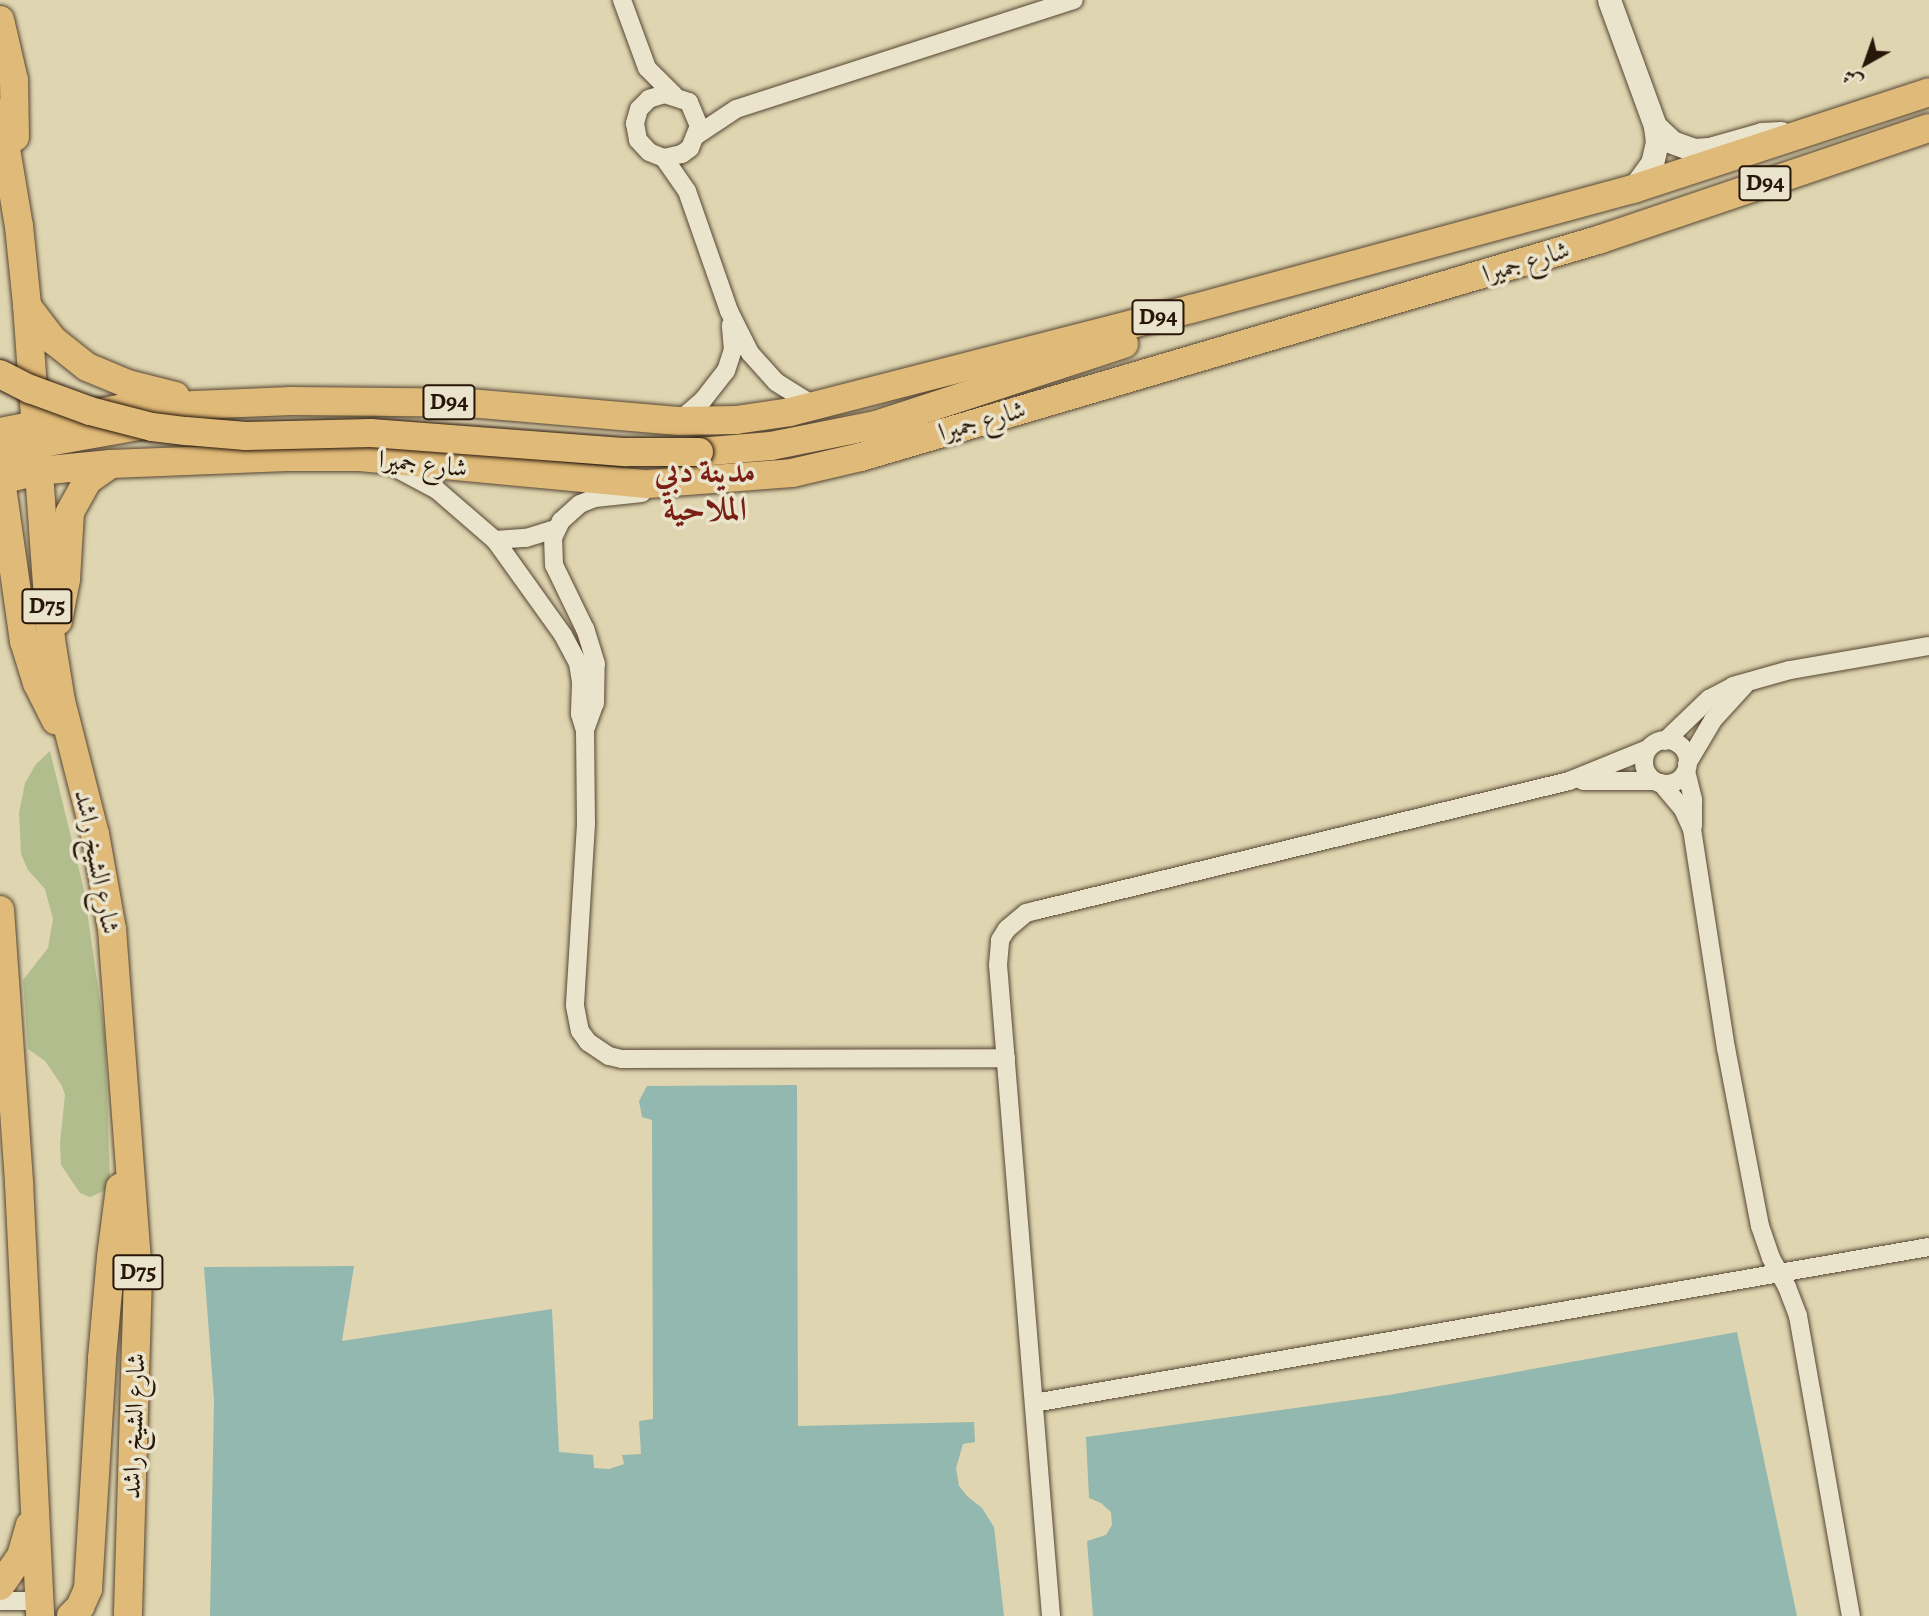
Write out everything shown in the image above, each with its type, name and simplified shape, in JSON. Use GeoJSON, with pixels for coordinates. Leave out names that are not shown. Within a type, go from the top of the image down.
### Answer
{"type":"FeatureCollection","features":[{"type":"Feature","properties":{"kind":"main road"},"geometry":{"type":"LineString","coordinates":[[0,20],[15,99],[16,135],[5,182]]}},
{"type":"Feature","properties":{"kind":"main road","name":"شارع جميرا"},"geometry":{"type":"LineString","coordinates":[[220,403],[415,401],[522,406],[678,421],[736,420],[816,407],[1633,189],[1929,92]]}},
{"type":"Feature","properties":{"kind":"main road","name":"شارع الشيخ راشد"},"geometry":{"type":"LineString","coordinates":[[0,113],[5,182],[19,226],[27,305],[11,454],[70,740],[95,834],[112,929],[129,1136],[138,1299],[128,1616]]}},
{"type":"Feature","properties":{"kind":"main road","name":"شارع جميرا"},"geometry":{"type":"LineString","coordinates":[[11,454],[111,464],[224,458],[360,457],[613,482],[687,481],[792,473],[861,457],[1601,239],[1929,128]]}},
{"type":"Feature","properties":{"kind":"main road"},"geometry":{"type":"LineString","coordinates":[[0,374],[30,389],[90,411],[152,427],[186,431],[256,436],[371,433],[626,452],[699,452],[771,446],[876,425],[1211,317],[1273,286]]}},
{"type":"Feature","properties":{"kind":"main road"},"geometry":{"type":"LineString","coordinates":[[27,305],[53,340],[94,370],[163,394],[220,403]]}},
{"type":"Feature","properties":{"kind":"main road"},"geometry":{"type":"LineString","coordinates":[[70,740],[46,703],[29,662],[11,454],[173,419],[220,403]]}},
{"type":"Feature","properties":{"kind":"main road"},"geometry":{"type":"LineString","coordinates":[[51,640],[63,600],[70,512],[82,487],[111,464]]}},
{"type":"Feature","properties":{"kind":"main road"},"geometry":{"type":"LineString","coordinates":[[0,910],[18,1170],[34,1502],[46,1611]]}},
{"type":"Feature","properties":{"kind":"main road"},"geometry":{"type":"LineString","coordinates":[[71,1616],[80,1607],[88,1589],[111,1257],[129,1136]]}},
{"type":"Feature","properties":{"kind":"main road"},"geometry":{"type":"LineString","coordinates":[[0,1586],[21,1556],[34,1502]]}},
{"type":"Feature","properties":{"kind":"street"},"geometry":{"type":"LineString","coordinates":[[621,0],[643,59],[659,83],[694,109],[736,110]]}},
{"type":"Feature","properties":{"kind":"street"},"geometry":{"type":"LineString","coordinates":[[664,158],[682,154],[694,141],[736,110],[1074,0]]}},
{"type":"Feature","properties":{"kind":"street"},"geometry":{"type":"LineString","coordinates":[[1609,0],[1655,125],[1657,142],[1652,163],[1633,189]]}},
{"type":"Feature","properties":{"kind":"street"},"geometry":{"type":"LineString","coordinates":[[643,59],[642,105],[635,123],[638,140],[649,152],[664,158],[682,182],[691,200],[729,311],[750,353],[766,373],[816,407]]}},
{"type":"Feature","properties":{"kind":"street"},"geometry":{"type":"LineString","coordinates":[[642,105],[657,95],[674,94]]}},
{"type":"Feature","properties":{"kind":"street"},"geometry":{"type":"LineString","coordinates":[[691,200],[687,169],[694,141],[694,109]]}},
{"type":"Feature","properties":{"kind":"street"},"geometry":{"type":"LineString","coordinates":[[1655,125],[1672,142],[1694,150],[1709,149],[1762,134],[1797,135]]}},
{"type":"Feature","properties":{"kind":"street"},"geometry":{"type":"LineString","coordinates":[[678,421],[703,400],[726,371],[733,350],[729,311]]}},
{"type":"Feature","properties":{"kind":"street"},"geometry":{"type":"LineString","coordinates":[[360,457],[398,468],[437,490],[495,540],[574,653],[580,673],[580,714],[585,730],[586,824],[575,1006],[580,1031],[597,1051],[622,1059],[1006,1058]]}},
{"type":"Feature","properties":{"kind":"street"},"geometry":{"type":"LineString","coordinates":[[585,730],[595,703],[596,664],[585,629],[554,565],[552,547],[556,530],[566,514],[587,500],[659,491],[687,481]]}},
{"type":"Feature","properties":{"kind":"street"},"geometry":{"type":"LineString","coordinates":[[495,540],[526,538],[556,530]]}},
{"type":"Feature","properties":{"kind":"street"},"geometry":{"type":"LineString","coordinates":[[1051,1616],[998,952],[1007,929],[1026,913],[1569,781],[1665,741],[1709,699],[1747,683],[1790,670],[1929,646]]}},
{"type":"Feature","properties":{"kind":"street"},"geometry":{"type":"LineString","coordinates":[[1569,781],[1675,782],[1713,720],[1747,683]]}},
{"type":"Feature","properties":{"kind":"street"},"geometry":{"type":"LineString","coordinates":[[1665,741],[1679,745],[1693,800],[1692,829],[1726,1048],[1760,1226],[1770,1258],[1798,1316],[1851,1616]]}},
{"type":"Feature","properties":{"kind":"street"},"geometry":{"type":"LineString","coordinates":[[1648,749],[1644,763],[1649,776],[1683,808],[1692,829]]}},
{"type":"Feature","properties":{"kind":"street"},"geometry":{"type":"LineString","coordinates":[[1034,1404],[1929,1247]]}},
{"type":"Feature","properties":{"kind":"street"},"geometry":{"type":"LineString","coordinates":[[0,1601],[46,1611]]}},
{"type":"Feature","properties":{"kind":"green space"},"geometry":{"type":"Polygon","coordinates":[[[50,751],[84,890],[105,1036],[110,1178],[106,1190],[90,1197],[80,1193],[61,1165],[60,1143],[65,1095],[62,1086],[45,1061],[28,1049],[23,980],[48,948],[53,919],[45,889],[28,870],[21,854],[19,813],[25,783],[36,764],[50,751]]]}},
{"type":"Feature","properties":{"kind":"water"},"geometry":{"type":"Polygon","coordinates":[[[797,1085],[798,1426],[974,1422],[975,1442],[963,1444],[956,1468],[959,1486],[982,1508],[994,1527],[1004,1616],[210,1616],[214,1400],[204,1267],[354,1266],[342,1341],[552,1309],[559,1452],[593,1455],[594,1468],[609,1469],[624,1464],[622,1455],[641,1454],[639,1421],[653,1419],[652,1120],[642,1117],[639,1101],[647,1086],[797,1085]]]}},
{"type":"Feature","properties":{"kind":"water"},"geometry":{"type":"Polygon","coordinates":[[[1737,1332],[1797,1616],[1093,1616],[1087,1541],[1106,1535],[1112,1525],[1111,1512],[1101,1503],[1089,1498],[1086,1437],[1389,1395],[1737,1332]]]}},
{"type":"Feature","properties":{"kind":"district","name":"مدينة دبي الملاحية"},"geometry":{"type":"Point","coordinates":[705,490]}}]}
